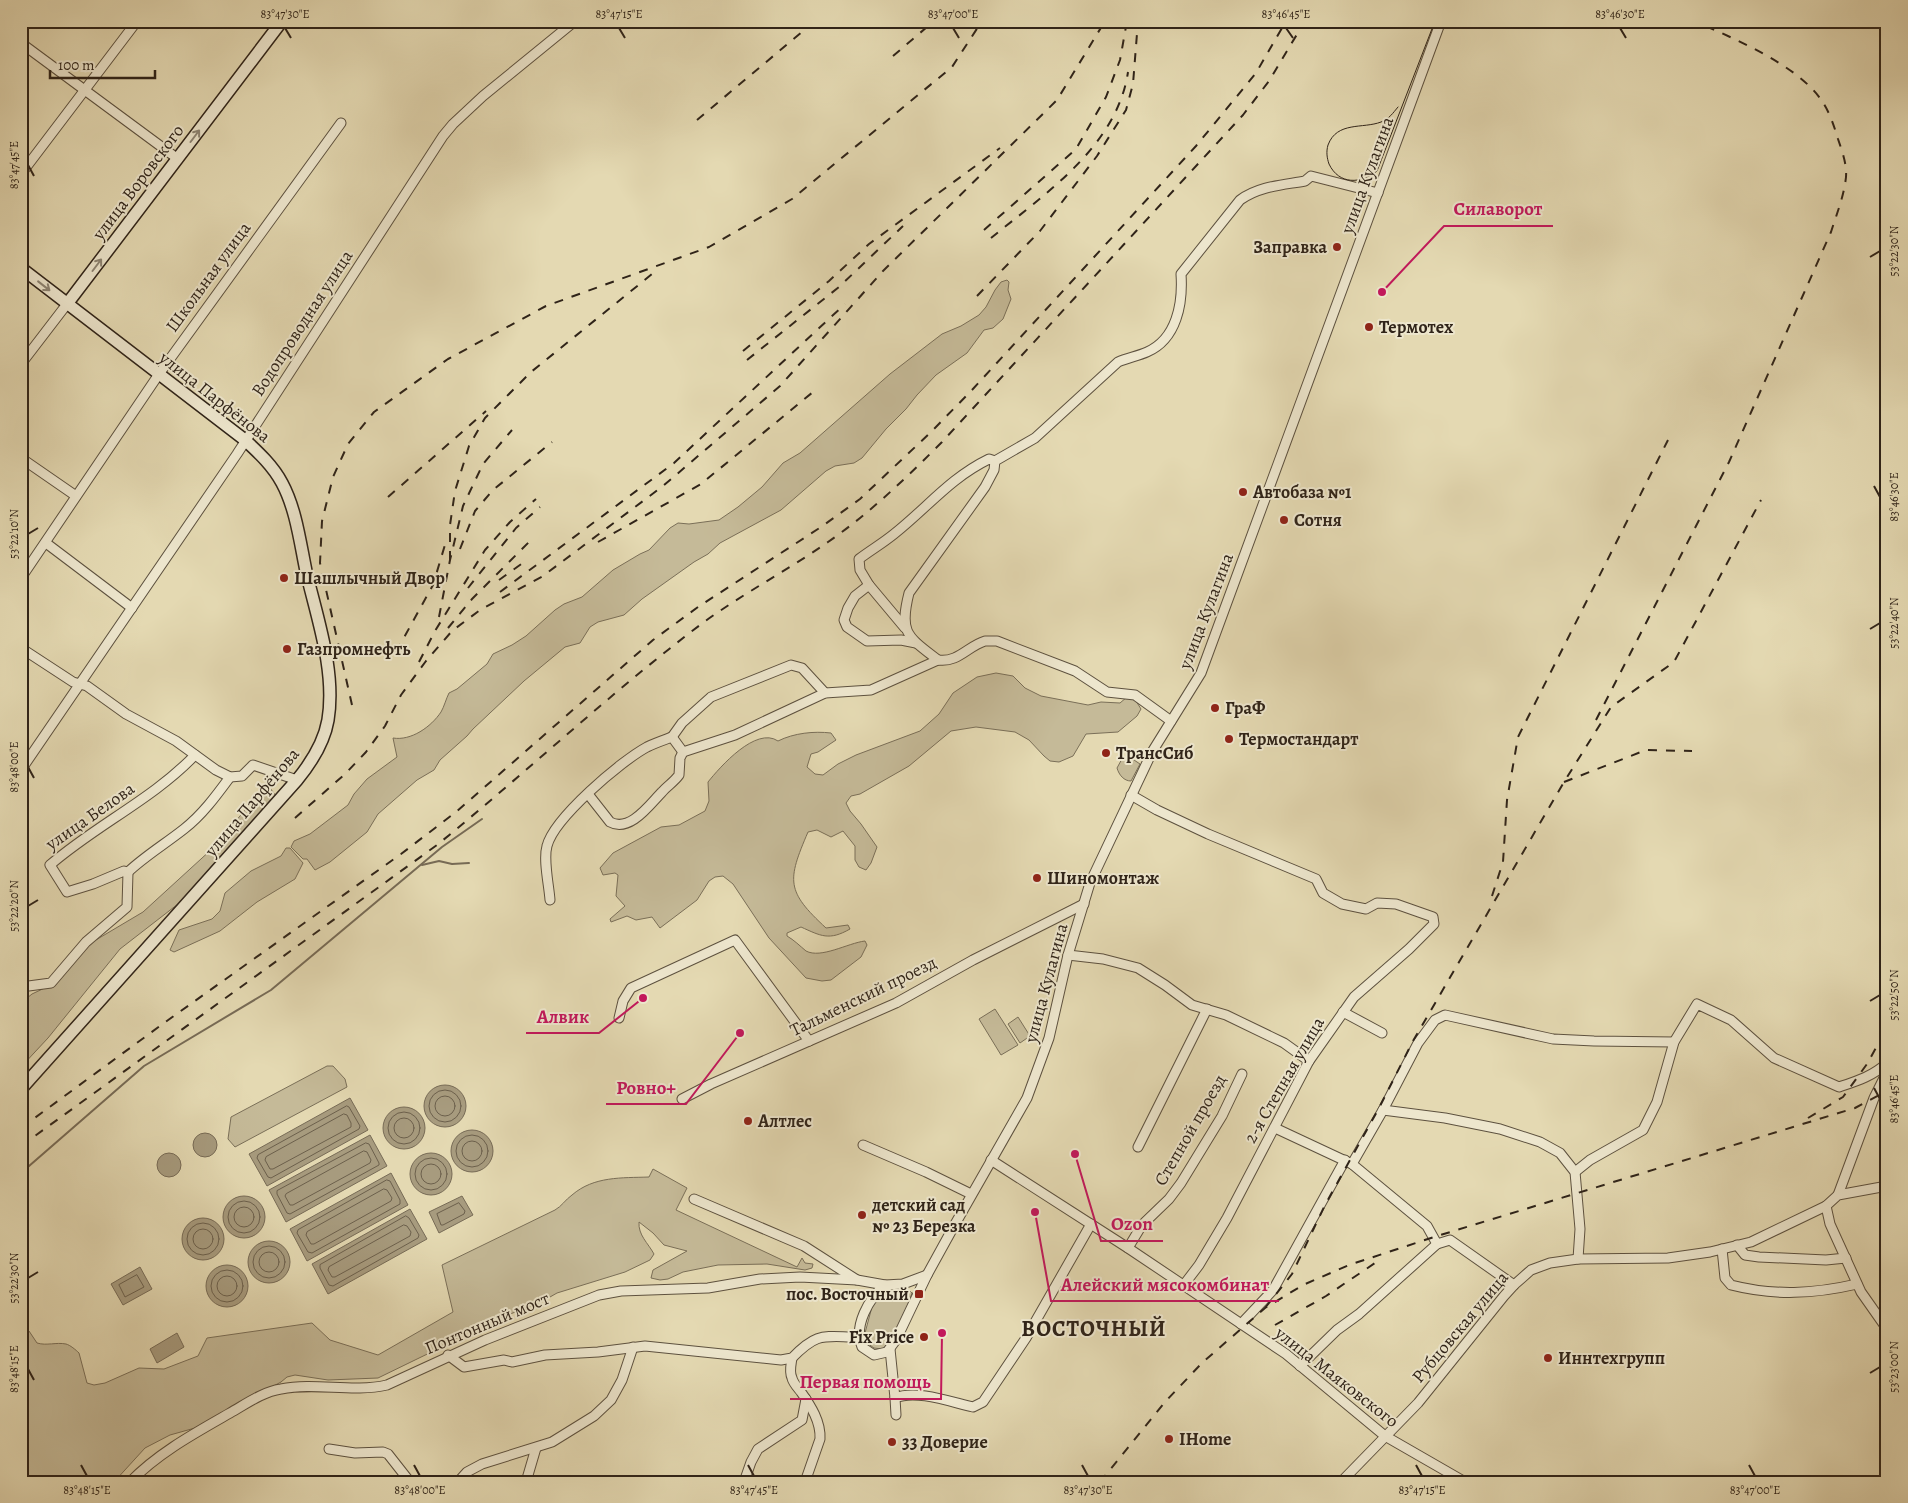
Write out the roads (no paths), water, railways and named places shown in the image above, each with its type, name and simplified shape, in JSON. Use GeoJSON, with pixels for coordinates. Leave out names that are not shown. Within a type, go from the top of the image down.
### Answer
{"type":"FeatureCollection","features":[{"type":"Feature","properties":{"kind":"main road","name":"улица Воровского"},"geometry":{"type":"LineString","coordinates":[[67,304],[282,21]]}},
{"type":"Feature","properties":{"kind":"main road","name":"улица Парфёнова"},"geometry":{"type":"LineString","coordinates":[[21,268],[245,440],[274,469],[288,498],[324,651],[329,679],[330,704],[328,722],[323,738],[311,761],[297,780],[21,1089]]}},
{"type":"Feature","properties":{"kind":"street","name":"Водопроводная улица"},"geometry":{"type":"LineString","coordinates":[[21,770],[245,440],[452,124],[483,96],[575,21]]}},
{"type":"Feature","properties":{"kind":"street","name":"улица Кулагина"},"geometry":{"type":"LineString","coordinates":[[890,1349],[971,1194],[1027,1098],[1037,1074],[1049,1038],[1068,955],[1090,883],[1131,795],[1171,721],[1201,673],[1441,21]]}},
{"type":"Feature","properties":{"kind":"street"},"geometry":{"type":"LineString","coordinates":[[21,174],[134,26]]}},
{"type":"Feature","properties":{"kind":"street"},"geometry":{"type":"LineString","coordinates":[[21,43],[178,159]]}},
{"type":"Feature","properties":{"kind":"street","name":"Школьная улица"},"geometry":{"type":"LineString","coordinates":[[21,578],[158,374],[341,123]]}},
{"type":"Feature","properties":{"kind":"street"},"geometry":{"type":"LineString","coordinates":[[1171,721],[1135,696],[1107,692],[1075,671],[997,641],[984,642],[958,657],[946,661],[938,660],[916,643],[868,585],[860,570],[859,559],[895,534],[946,486],[979,464],[989,459],[995,461],[1035,438],[1118,362],[1147,352],[1161,344],[1171,331],[1178,316],[1182,292],[1182,274],[1224,218],[1249,193],[1259,189],[1305,182],[1311,176],[1378,193]]}},
{"type":"Feature","properties":{"kind":"street","name":"улица Воровского"},"geometry":{"type":"LineString","coordinates":[[21,364],[67,304]]}},
{"type":"Feature","properties":{"kind":"street"},"geometry":{"type":"LineString","coordinates":[[21,458],[76,496]]}},
{"type":"Feature","properties":{"kind":"street"},"geometry":{"type":"LineString","coordinates":[[905,628],[905,610],[909,593],[985,487],[994,470],[995,461]]}},
{"type":"Feature","properties":{"kind":"street"},"geometry":{"type":"LineString","coordinates":[[46,542],[132,608]]}},
{"type":"Feature","properties":{"kind":"street"},"geometry":{"type":"LineString","coordinates":[[868,585],[855,596],[848,608],[844,620],[848,627],[867,641],[901,640],[916,643]]}},
{"type":"Feature","properties":{"kind":"street"},"geometry":{"type":"LineString","coordinates":[[21,648],[73,682],[88,686],[126,714],[176,741],[216,770],[230,777],[242,776],[253,765],[297,780]]}},
{"type":"Feature","properties":{"kind":"street"},"geometry":{"type":"LineString","coordinates":[[682,752],[735,735],[825,693],[870,690],[938,660]]}},
{"type":"Feature","properties":{"kind":"street"},"geometry":{"type":"LineString","coordinates":[[550,900],[547,844],[564,818],[617,769],[646,748],[672,737],[682,723],[711,698],[791,664],[802,668],[825,693]]}},
{"type":"Feature","properties":{"kind":"street"},"geometry":{"type":"LineString","coordinates":[[672,737],[682,752]]}},
{"type":"Feature","properties":{"kind":"street"},"geometry":{"type":"LineString","coordinates":[[588,794],[610,822],[614,824],[628,822],[642,813],[676,779],[679,775],[682,752]]}},
{"type":"Feature","properties":{"kind":"street","name":"улица Белова"},"geometry":{"type":"LineString","coordinates":[[128,872],[124,871],[86,887],[68,892],[50,865],[184,768],[195,755]]}},
{"type":"Feature","properties":{"kind":"street"},"geometry":{"type":"LineString","coordinates":[[21,987],[51,983],[86,942],[124,911],[127,907],[128,872],[185,829],[208,807],[230,777]]}},
{"type":"Feature","properties":{"kind":"street","name":"2-я Степная улица"},"geometry":{"type":"LineString","coordinates":[[1131,795],[1199,830],[1316,880],[1323,893],[1342,904],[1366,909],[1377,903],[1396,904],[1432,916],[1434,924],[1410,949],[1354,997],[1343,1012],[1310,1061],[1222,1226],[1199,1265],[1183,1286]]}},
{"type":"Feature","properties":{"kind":"street","name":"Тальменский проезд"},"geometry":{"type":"LineString","coordinates":[[682,1099],[711,1084],[896,1003],[973,960],[1084,904]]}},
{"type":"Feature","properties":{"kind":"street"},"geometry":{"type":"LineString","coordinates":[[619,1018],[623,1001],[631,988],[734,940],[809,1042]]}},
{"type":"Feature","properties":{"kind":"street"},"geometry":{"type":"LineString","coordinates":[[1068,955],[1138,968],[1192,1005],[1226,1015],[1284,1043],[1310,1061]]}},
{"type":"Feature","properties":{"kind":"street"},"geometry":{"type":"LineString","coordinates":[[1575,1172],[1590,1160],[1643,1130],[1657,1102],[1674,1042],[1697,1004],[1731,1020],[1774,1058],[1839,1087],[1863,1079],[1887,1063]]}},
{"type":"Feature","properties":{"kind":"street"},"geometry":{"type":"LineString","coordinates":[[1138,1147],[1207,1010]]}},
{"type":"Feature","properties":{"kind":"street"},"geometry":{"type":"LineString","coordinates":[[1343,1012],[1382,1033]]}},
{"type":"Feature","properties":{"kind":"street"},"geometry":{"type":"LineString","coordinates":[[1241,1324],[1272,1290],[1348,1162],[1383,1110],[1418,1043],[1435,1020],[1445,1015],[1552,1039],[1674,1042]]}},
{"type":"Feature","properties":{"kind":"street"},"geometry":{"type":"LineString","coordinates":[[1838,1195],[1874,1098],[1887,1072]]}},
{"type":"Feature","properties":{"kind":"street","name":"Степной проезд"},"geometry":{"type":"LineString","coordinates":[[1128,1248],[1142,1225],[1169,1199],[1180,1184],[1222,1116],[1242,1074]]}},
{"type":"Feature","properties":{"kind":"street"},"geometry":{"type":"LineString","coordinates":[[1383,1110],[1445,1118],[1500,1129],[1540,1142],[1560,1152],[1575,1172],[1580,1229],[1578,1259]]}},
{"type":"Feature","properties":{"kind":"street"},"geometry":{"type":"LineString","coordinates":[[1275,1128],[1348,1162],[1427,1226],[1437,1244]]}},
{"type":"Feature","properties":{"kind":"street"},"geometry":{"type":"LineString","coordinates":[[863,1146],[926,1172],[971,1194]]}},
{"type":"Feature","properties":{"kind":"street","name":"улица Маяковского"},"geometry":{"type":"LineString","coordinates":[[992,1160],[1241,1324],[1300,1366],[1384,1436],[1465,1482]]}},
{"type":"Feature","properties":{"kind":"street"},"geometry":{"type":"LineString","coordinates":[[1838,1195],[1887,1186]]}},
{"type":"Feature","properties":{"kind":"street","name":"Рубцовская улица"},"geometry":{"type":"LineString","coordinates":[[1341,1482],[1418,1403],[1514,1285],[1531,1270],[1550,1262],[1578,1259],[1668,1258],[1751,1242],[1826,1206],[1838,1195]]}},
{"type":"Feature","properties":{"kind":"street"},"geometry":{"type":"LineString","coordinates":[[694,1199],[804,1246],[857,1280]]}},
{"type":"Feature","properties":{"kind":"street"},"geometry":{"type":"LineString","coordinates":[[1826,1206],[1830,1224],[1857,1284],[1875,1314],[1887,1329]]}},
{"type":"Feature","properties":{"kind":"street"},"geometry":{"type":"LineString","coordinates":[[895,1398],[903,1395],[930,1397],[973,1407],[983,1402],[1026,1338],[1091,1224]]}},
{"type":"Feature","properties":{"kind":"street"},"geometry":{"type":"LineString","coordinates":[[1300,1366],[1337,1330],[1359,1314],[1437,1244],[1450,1240],[1514,1285]]}},
{"type":"Feature","properties":{"kind":"street"},"geometry":{"type":"LineString","coordinates":[[1736,1245],[1745,1255],[1759,1257],[1826,1260],[1846,1258]]}},
{"type":"Feature","properties":{"kind":"street"},"geometry":{"type":"LineString","coordinates":[[1722,1249],[1725,1278],[1731,1285],[1767,1291],[1806,1293],[1857,1284]]}},
{"type":"Feature","properties":{"kind":"street"},"geometry":{"type":"LineString","coordinates":[[896,1414],[890,1349],[887,1352],[874,1355],[862,1347],[859,1337],[860,1325],[875,1292],[885,1285],[903,1284],[927,1275]]}},
{"type":"Feature","properties":{"kind":"street","name":"Понтонный мост"},"geometry":{"type":"LineString","coordinates":[[130,1482],[142,1469],[204,1427],[267,1393],[280,1389],[306,1386],[372,1388],[396,1382],[448,1355],[599,1295],[621,1291],[708,1288],[760,1279],[800,1277],[857,1280],[885,1285]]}},
{"type":"Feature","properties":{"kind":"street"},"geometry":{"type":"LineString","coordinates":[[805,1482],[820,1439],[820,1433],[818,1421],[792,1379],[790,1368],[792,1358],[802,1347],[822,1336],[859,1337]]}},
{"type":"Feature","properties":{"kind":"street"},"geometry":{"type":"LineString","coordinates":[[448,1355],[464,1367],[504,1360],[512,1362],[545,1355],[598,1352],[644,1346],[781,1360],[792,1358]]}},
{"type":"Feature","properties":{"kind":"street"},"geometry":{"type":"LineString","coordinates":[[458,1482],[467,1472],[482,1464],[552,1442],[594,1416],[611,1400],[622,1380],[633,1347]]}},
{"type":"Feature","properties":{"kind":"street"},"geometry":{"type":"LineString","coordinates":[[744,1482],[758,1449],[802,1420],[806,1399]]}},
{"type":"Feature","properties":{"kind":"street"},"geometry":{"type":"LineString","coordinates":[[526,1482],[536,1448]]}},
{"type":"Feature","properties":{"kind":"street"},"geometry":{"type":"LineString","coordinates":[[329,1449],[355,1453],[383,1452],[388,1454],[410,1482]]}},
{"type":"Feature","properties":{"kind":"water"},"geometry":{"type":"Polygon","coordinates":[[[441,1085],[449,1085],[460,1091],[466,1106],[460,1121],[449,1127],[441,1127],[430,1121],[424,1110],[424,1102],[430,1091],[441,1085]]]}},
{"type":"Feature","properties":{"kind":"water"},"geometry":{"type":"Polygon","coordinates":[[[350,1098],[368,1130],[267,1186],[249,1154],[350,1098]]]}},
{"type":"Feature","properties":{"kind":"water"},"geometry":{"type":"Polygon","coordinates":[[[400,1107],[408,1107],[419,1113],[425,1128],[419,1143],[408,1149],[400,1149],[389,1143],[383,1132],[383,1124],[389,1113],[400,1107]]]}},
{"type":"Feature","properties":{"kind":"water"},"geometry":{"type":"Polygon","coordinates":[[[468,1130],[476,1130],[487,1136],[493,1151],[487,1166],[476,1172],[468,1172],[457,1166],[451,1155],[451,1147],[457,1136],[468,1130]]]}},
{"type":"Feature","properties":{"kind":"water"},"geometry":{"type":"Polygon","coordinates":[[[205,1133],[210,1134],[216,1140],[216,1150],[210,1156],[205,1157],[200,1156],[194,1150],[193,1145],[194,1140],[200,1134],[205,1133]]]}},
{"type":"Feature","properties":{"kind":"water"},"geometry":{"type":"Polygon","coordinates":[[[370,1135],[387,1166],[286,1222],[269,1190],[370,1135]]]}},
{"type":"Feature","properties":{"kind":"water"},"geometry":{"type":"Polygon","coordinates":[[[169,1153],[174,1154],[180,1160],[180,1170],[174,1176],[169,1177],[164,1176],[158,1170],[157,1165],[158,1160],[164,1154],[169,1153]]]}},
{"type":"Feature","properties":{"kind":"water"},"geometry":{"type":"Polygon","coordinates":[[[427,1153],[435,1153],[446,1159],[452,1174],[446,1189],[435,1195],[427,1195],[416,1189],[410,1178],[410,1170],[416,1159],[427,1153]]]}},
{"type":"Feature","properties":{"kind":"water"},"geometry":{"type":"Polygon","coordinates":[[[391,1173],[408,1205],[307,1261],[290,1229],[391,1173]]]}},
{"type":"Feature","properties":{"kind":"water"},"geometry":{"type":"Polygon","coordinates":[[[240,1196],[248,1196],[259,1202],[265,1217],[259,1232],[248,1238],[240,1238],[229,1232],[223,1221],[223,1213],[229,1202],[240,1196]]]}},
{"type":"Feature","properties":{"kind":"water"},"geometry":{"type":"Polygon","coordinates":[[[462,1196],[473,1215],[439,1233],[429,1212],[462,1196]]]}},
{"type":"Feature","properties":{"kind":"water"},"geometry":{"type":"Polygon","coordinates":[[[410,1209],[427,1239],[328,1294],[312,1264],[410,1209]]]}},
{"type":"Feature","properties":{"kind":"water"},"geometry":{"type":"Polygon","coordinates":[[[199,1218],[207,1218],[218,1224],[224,1239],[218,1254],[207,1260],[199,1260],[188,1254],[182,1243],[182,1235],[188,1224],[199,1218]]]}},
{"type":"Feature","properties":{"kind":"water"},"geometry":{"type":"Polygon","coordinates":[[[265,1241],[273,1241],[284,1247],[290,1262],[284,1277],[273,1283],[265,1283],[254,1277],[248,1266],[248,1258],[254,1247],[265,1241]]]}},
{"type":"Feature","properties":{"kind":"water"},"geometry":{"type":"Polygon","coordinates":[[[223,1265],[231,1265],[242,1271],[248,1286],[242,1301],[231,1307],[223,1307],[212,1301],[206,1290],[206,1282],[212,1271],[223,1265]]]}},
{"type":"Feature","properties":{"kind":"water"},"geometry":{"type":"Polygon","coordinates":[[[140,1267],[152,1289],[123,1305],[111,1284],[140,1267]]]}},
{"type":"Feature","properties":{"kind":"water"},"geometry":{"type":"Polygon","coordinates":[[[177,1333],[184,1347],[157,1363],[150,1349],[177,1333]]]}},
{"type":"Feature","properties":{"kind":"waterway"},"geometry":{"type":"LineString","coordinates":[[21,1173],[144,1066],[271,990],[442,847],[482,819]]}},
{"type":"Feature","properties":{"kind":"waterway"},"geometry":{"type":"LineString","coordinates":[[422,865],[439,861],[452,864],[469,863]]}},
{"type":"Feature","properties":{"kind":"tram line"},"geometry":{"type":"LineString","coordinates":[[1398,107],[1384,121],[1344,129],[1332,137],[1328,145],[1327,157],[1333,171],[1338,176],[1344,179],[1357,180],[1377,171],[1435,21]]}},
{"type":"Feature","properties":{"kind":"railway"},"geometry":{"type":"LineString","coordinates":[[697,120],[815,21]]}},
{"type":"Feature","properties":{"kind":"railway"},"geometry":{"type":"LineString","coordinates":[[893,56],[934,21]]}},
{"type":"Feature","properties":{"kind":"railway"},"geometry":{"type":"LineString","coordinates":[[352,705],[320,563],[322,521],[333,477],[348,444],[374,412],[448,359],[546,306],[709,247],[792,199],[952,67],[982,21]]}},
{"type":"Feature","properties":{"kind":"railway"},"geometry":{"type":"LineString","coordinates":[[295,818],[345,774],[366,752],[385,726],[401,695],[426,661],[452,631],[480,610],[543,576],[663,486],[780,386],[883,271],[1057,100],[1105,21]]}},
{"type":"Feature","properties":{"kind":"railway"},"geometry":{"type":"LineString","coordinates":[[984,230],[1076,149],[1106,97],[1120,60],[1127,21]]}},
{"type":"Feature","properties":{"kind":"railway"},"geometry":{"type":"LineString","coordinates":[[977,296],[1040,231],[1097,156],[1126,110],[1133,84],[1138,21]]}},
{"type":"Feature","properties":{"kind":"railway"},"geometry":{"type":"LineString","coordinates":[[21,1128],[164,1023],[401,854],[456,812],[653,640],[698,607],[821,527],[860,499],[931,432],[972,390],[1196,146],[1256,73],[1286,21]]}},
{"type":"Feature","properties":{"kind":"railway"},"geometry":{"type":"LineString","coordinates":[[21,1146],[437,845],[602,704],[704,622],[828,542],[873,507],[942,442],[1243,115],[1269,81],[1305,21]]}},
{"type":"Feature","properties":{"kind":"railway"},"geometry":{"type":"LineString","coordinates":[[1596,720],[1729,462],[1831,232],[1845,184],[1845,162],[1830,115],[1822,101],[1811,88],[1781,64],[1764,54],[1694,21]]}},
{"type":"Feature","properties":{"kind":"railway"},"geometry":{"type":"LineString","coordinates":[[991,238],[1055,186],[1094,145],[1110,123],[1121,99],[1128,72]]}},
{"type":"Feature","properties":{"kind":"railway"},"geometry":{"type":"LineString","coordinates":[[743,351],[829,281],[869,244],[1000,148]]}},
{"type":"Feature","properties":{"kind":"railway"},"geometry":{"type":"LineString","coordinates":[[747,360],[839,287],[903,226]]}},
{"type":"Feature","properties":{"kind":"railway"},"geometry":{"type":"LineString","coordinates":[[450,560],[450,525],[455,491],[469,446],[485,418],[531,372],[657,270]]}},
{"type":"Feature","properties":{"kind":"railway"},"geometry":{"type":"LineString","coordinates":[[500,592],[674,463],[845,304]]}},
{"type":"Feature","properties":{"kind":"railway"},"geometry":{"type":"LineString","coordinates":[[598,542],[701,484],[813,392]]}},
{"type":"Feature","properties":{"kind":"railway"},"geometry":{"type":"LineString","coordinates":[[388,497],[486,411]]}},
{"type":"Feature","properties":{"kind":"railway"},"geometry":{"type":"LineString","coordinates":[[439,617],[463,506],[483,464],[512,430]]}},
{"type":"Feature","properties":{"kind":"railway"},"geometry":{"type":"LineString","coordinates":[[1492,896],[1503,862],[1507,800],[1518,737],[1668,440]]}},
{"type":"Feature","properties":{"kind":"railway"},"geometry":{"type":"LineString","coordinates":[[460,549],[475,511],[493,490],[552,442]]}},
{"type":"Feature","properties":{"kind":"railway"},"geometry":{"type":"LineString","coordinates":[[419,662],[435,631],[485,550],[510,522],[536,499]]}},
{"type":"Feature","properties":{"kind":"railway"},"geometry":{"type":"LineString","coordinates":[[1265,1308],[1292,1274],[1325,1205],[1379,1108],[1413,1041],[1564,782],[1611,707],[1674,662],[1761,500]]}},
{"type":"Feature","properties":{"kind":"railway"},"geometry":{"type":"LineString","coordinates":[[468,588],[516,528],[540,507]]}},
{"type":"Feature","properties":{"kind":"railway"},"geometry":{"type":"LineString","coordinates":[[396,652],[433,585],[447,538]]}},
{"type":"Feature","properties":{"kind":"railway"},"geometry":{"type":"LineString","coordinates":[[448,628],[472,599],[529,542]]}},
{"type":"Feature","properties":{"kind":"railway"},"geometry":{"type":"LineString","coordinates":[[499,580],[527,560]]}},
{"type":"Feature","properties":{"kind":"railway"},"geometry":{"type":"LineString","coordinates":[[1564,782],[1646,750],[1692,751]]}},
{"type":"Feature","properties":{"kind":"railway"},"geometry":{"type":"LineString","coordinates":[[1808,1118],[1843,1097],[1867,1064],[1887,1028]]}},
{"type":"Feature","properties":{"kind":"railway"},"geometry":{"type":"LineString","coordinates":[[1100,1482],[1165,1402],[1202,1363],[1265,1308],[1303,1285],[1349,1265],[1434,1237],[1855,1108],[1887,1091]]}},
{"type":"Feature","properties":{"kind":"railway"},"geometry":{"type":"LineString","coordinates":[[1275,1325],[1326,1296],[1381,1259]]}},
{"type":"Feature","properties":{"kind":"place","name":"Заправка"},"geometry":{"type":"Point","coordinates":[1337,247]}},
{"type":"Feature","properties":{"kind":"place","name":"Силаворот"},"geometry":{"type":"Point","coordinates":[1382,292]}},
{"type":"Feature","properties":{"kind":"place","name":"Термотех"},"geometry":{"type":"Point","coordinates":[1369,327]}},
{"type":"Feature","properties":{"kind":"place","name":"Автобаза №1"},"geometry":{"type":"Point","coordinates":[1243,492]}},
{"type":"Feature","properties":{"kind":"place","name":"Сотня"},"geometry":{"type":"Point","coordinates":[1284,520]}},
{"type":"Feature","properties":{"kind":"place","name":"Шашлычный Двор"},"geometry":{"type":"Point","coordinates":[284,578]}},
{"type":"Feature","properties":{"kind":"place","name":"Газпромнефть"},"geometry":{"type":"Point","coordinates":[287,649]}},
{"type":"Feature","properties":{"kind":"place","name":"ГраФ"},"geometry":{"type":"Point","coordinates":[1215,708]}},
{"type":"Feature","properties":{"kind":"place","name":"Термостандарт"},"geometry":{"type":"Point","coordinates":[1229,739]}},
{"type":"Feature","properties":{"kind":"place","name":"ТрансСиб"},"geometry":{"type":"Point","coordinates":[1106,753]}},
{"type":"Feature","properties":{"kind":"place","name":"Шиномонтаж"},"geometry":{"type":"Point","coordinates":[1037,878]}},
{"type":"Feature","properties":{"kind":"place","name":"Алвик"},"geometry":{"type":"Point","coordinates":[643,998]}},
{"type":"Feature","properties":{"kind":"place","name":"Ровно+"},"geometry":{"type":"Point","coordinates":[740,1033]}},
{"type":"Feature","properties":{"kind":"place","name":"Алтлес"},"geometry":{"type":"Point","coordinates":[748,1121]}},
{"type":"Feature","properties":{"kind":"place","name":"Ozon"},"geometry":{"type":"Point","coordinates":[1075,1154]}},
{"type":"Feature","properties":{"kind":"place","name":"Алейский мясокомбинат"},"geometry":{"type":"Point","coordinates":[1035,1212]}},
{"type":"Feature","properties":{"kind":"place","name":"детский сад № 23 Березка"},"geometry":{"type":"Point","coordinates":[862,1215]}},
{"type":"Feature","properties":{"kind":"place","name":"пос. Восточный"},"geometry":{"type":"Point","coordinates":[919,1294]}},
{"type":"Feature","properties":{"kind":"place","name":"Первая помощь"},"geometry":{"type":"Point","coordinates":[942,1333]}},
{"type":"Feature","properties":{"kind":"place","name":"Fix Price"},"geometry":{"type":"Point","coordinates":[924,1337]}},
{"type":"Feature","properties":{"kind":"place","name":"Иннтехгрупп"},"geometry":{"type":"Point","coordinates":[1548,1358]}},
{"type":"Feature","properties":{"kind":"place","name":"IHome"},"geometry":{"type":"Point","coordinates":[1169,1439]}},
{"type":"Feature","properties":{"kind":"place","name":"33 Доверие"},"geometry":{"type":"Point","coordinates":[892,1442]}},
{"type":"Feature","properties":{"kind":"district","name":"ВОСТОЧНЫЙ"},"geometry":{"type":"Point","coordinates":[1094,1328]}}]}
